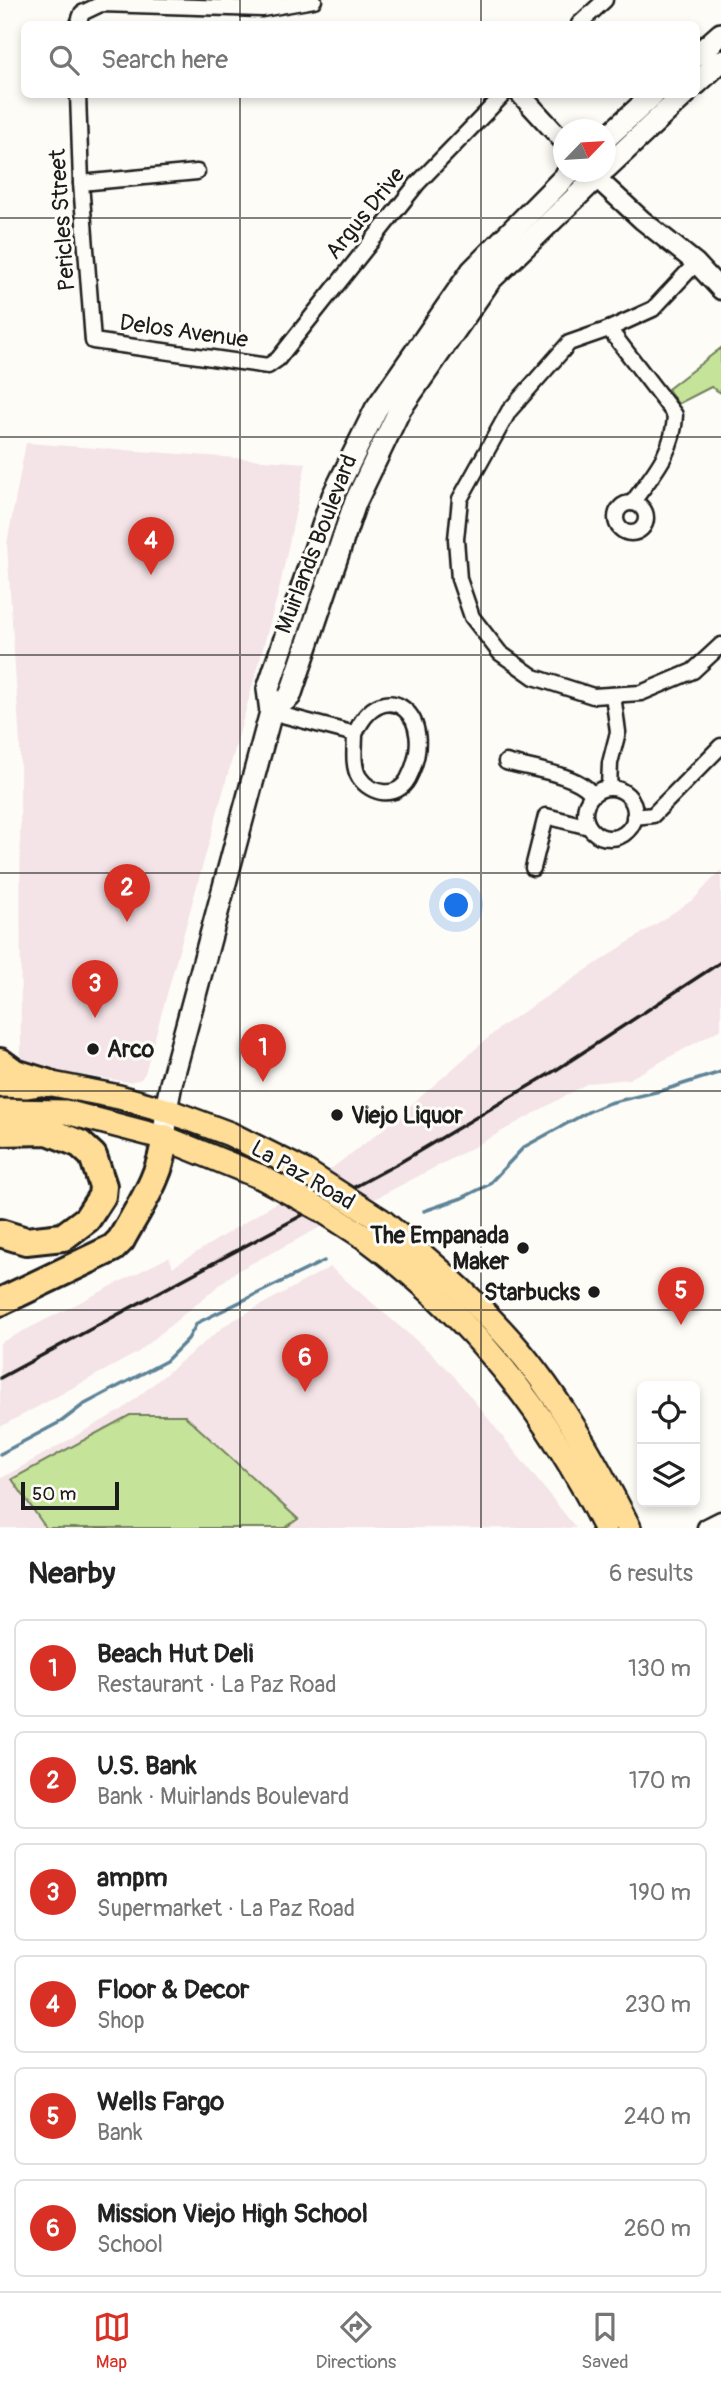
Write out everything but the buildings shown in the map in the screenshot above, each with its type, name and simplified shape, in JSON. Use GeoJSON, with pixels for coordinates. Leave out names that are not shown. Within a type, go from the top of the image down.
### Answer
{"type":"FeatureCollection","features":[{"type":"Feature","properties":{"kind":"highway"},"geometry":{"type":"LineString","coordinates":[[0,1062],[15,1073],[47,1083]]}},
{"type":"Feature","properties":{"kind":"highway"},"geometry":{"type":"LineString","coordinates":[[0,1132],[48,1131],[80,1144],[93,1156],[103,1186],[102,1196],[87,1219],[63,1237],[26,1241],[0,1233]]}},
{"type":"Feature","properties":{"kind":"highway"},"geometry":{"type":"LineString","coordinates":[[0,1302],[113,1248],[121,1240],[157,1177],[164,1156],[165,1138]]}},
{"type":"Feature","properties":{"kind":"main road"},"geometry":{"type":"LineString","coordinates":[[700,52],[721,34]]}},
{"type":"Feature","properties":{"kind":"main road"},"geometry":{"type":"LineString","coordinates":[[700,79],[721,61]]}},
{"type":"Feature","properties":{"kind":"main road"},"geometry":{"type":"LineString","coordinates":[[616,129],[650,98]]}},
{"type":"Feature","properties":{"kind":"main road","name":"Muirlands Boulevard"},"geometry":{"type":"LineString","coordinates":[[616,156],[681,98]]}},
{"type":"Feature","properties":{"kind":"main road","name":"Muirlands Boulevard"},"geometry":{"type":"LineString","coordinates":[[165,1138],[166,1110],[191,1007],[271,712],[268,688],[333,496],[376,409],[472,271],[560,182]]}},
{"type":"Feature","properties":{"kind":"main road","name":"Muirlands Boulevard"},"geometry":{"type":"LineString","coordinates":[[271,712],[290,696],[355,503],[400,409],[490,279],[588,182]]}},
{"type":"Feature","properties":{"kind":"main road","name":"La Paz Road"},"geometry":{"type":"LineString","coordinates":[[0,1085],[27,1086],[47,1083],[166,1110],[230,1134],[306,1172],[382,1221],[471,1299],[527,1361],[555,1397],[579,1436],[629,1528]]}},
{"type":"Feature","properties":{"kind":"main road","name":"La Paz Road"},"geometry":{"type":"LineString","coordinates":[[0,1111],[66,1112],[165,1138],[261,1177],[322,1210],[367,1239],[424,1284],[492,1354],[563,1449],[606,1528]]}},
{"type":"Feature","properties":{"kind":"street"},"geometry":{"type":"LineString","coordinates":[[80,19],[101,4],[262,9],[314,0]]}},
{"type":"Feature","properties":{"kind":"street"},"geometry":{"type":"LineString","coordinates":[[582,21],[605,0]]}},
{"type":"Feature","properties":{"kind":"street","name":"Pericles Street"},"geometry":{"type":"LineString","coordinates":[[78,98],[81,183],[93,341]]}},
{"type":"Feature","properties":{"kind":"street","name":"Argus Drive"},"geometry":{"type":"LineString","coordinates":[[268,366],[278,359],[417,184],[501,98]]}},
{"type":"Feature","properties":{"kind":"street"},"geometry":{"type":"LineString","coordinates":[[524,98],[553,130]]}},
{"type":"Feature","properties":{"kind":"street"},"geometry":{"type":"LineString","coordinates":[[81,183],[197,172]]}},
{"type":"Feature","properties":{"kind":"street"},"geometry":{"type":"LineString","coordinates":[[607,182],[642,220],[695,263],[721,290]]}},
{"type":"Feature","properties":{"kind":"street"},"geometry":{"type":"LineString","coordinates":[[695,263],[653,309],[569,343],[509,411],[460,499],[456,539],[459,579],[471,617],[500,653],[534,677],[593,696],[641,693],[693,671],[721,645]]}},
{"type":"Feature","properties":{"kind":"street"},"geometry":{"type":"LineString","coordinates":[[609,329],[675,415],[672,441],[664,458],[632,503]]}},
{"type":"Feature","properties":{"kind":"street","name":"Delos Avenue"},"geometry":{"type":"LineString","coordinates":[[93,341],[268,366]]}},
{"type":"Feature","properties":{"kind":"street"},"geometry":{"type":"LineString","coordinates":[[610,787],[610,764],[618,732],[613,695]]}},
{"type":"Feature","properties":{"kind":"street"},"geometry":{"type":"LineString","coordinates":[[389,704],[410,712],[419,736],[417,758],[404,785],[395,792],[382,793],[370,787],[359,776],[354,761],[355,734],[361,720],[378,706],[389,704]]}},
{"type":"Feature","properties":{"kind":"street"},"geometry":{"type":"LineString","coordinates":[[271,712],[355,734]]}},
{"type":"Feature","properties":{"kind":"street"},"geometry":{"type":"LineString","coordinates":[[635,817],[653,815],[721,746]]}},
{"type":"Feature","properties":{"kind":"street"},"geometry":{"type":"LineString","coordinates":[[506,762],[574,780],[592,794]]}},
{"type":"Feature","properties":{"kind":"street"},"geometry":{"type":"LineString","coordinates":[[533,868],[545,816],[589,827],[602,837],[611,838],[626,832],[635,817],[629,796],[624,791],[610,787],[592,794],[585,807],[589,827]]}},
{"type":"Feature","properties":{"kind":"street"},"geometry":{"type":"LineString","coordinates":[[707,1528],[721,1521]]}},
{"type":"Feature","properties":{"kind":"shaded area"},"geometry":{"type":"Polygon","coordinates":[[[26,443],[306,463],[279,590],[145,1073],[141,1079],[129,1082],[21,1066],[20,744],[7,544],[26,443]]]}},
{"type":"Feature","properties":{"kind":"shaded area"},"geometry":{"type":"Polygon","coordinates":[[[721,870],[721,1029],[629,1079],[588,1083],[470,1149],[235,1272],[137,1353],[0,1427],[0,1343],[169,1257],[173,1267],[332,1168],[380,1132],[502,1026],[694,899],[721,870]]]}},
{"type":"Feature","properties":{"kind":"shaded area"},"geometry":{"type":"Polygon","coordinates":[[[330,1267],[453,1375],[576,1528],[0,1528],[0,1479],[123,1409],[227,1324],[330,1267]]]}},
{"type":"Feature","properties":{"kind":"green space"},"geometry":{"type":"Polygon","coordinates":[[[721,348],[721,393],[711,387],[678,404],[668,389],[721,348]]]}},
{"type":"Feature","properties":{"kind":"green space"},"geometry":{"type":"Polygon","coordinates":[[[130,1415],[184,1415],[298,1519],[285,1528],[46,1528],[12,1479],[130,1415]]]}},
{"type":"Feature","properties":{"kind":"waterway"},"geometry":{"type":"LineString","coordinates":[[424,1211],[462,1198],[488,1185],[524,1147],[588,1112],[609,1103],[664,1090],[721,1072]]}},
{"type":"Feature","properties":{"kind":"waterway"},"geometry":{"type":"LineString","coordinates":[[0,1454],[62,1421],[83,1405],[166,1361],[188,1339],[197,1323],[324,1261]]}},
{"type":"Feature","properties":{"kind":"railway"},"geometry":{"type":"LineString","coordinates":[[0,1378],[399,1163],[556,1070],[721,962]]}},
{"type":"Feature","properties":{"kind":"place","name":"Floor & Decor"},"geometry":{"type":"Point","coordinates":[151,575]}},
{"type":"Feature","properties":{"kind":"place","name":"U.S. Bank"},"geometry":{"type":"Point","coordinates":[127,922]}},
{"type":"Feature","properties":{"kind":"place","name":"ampm"},"geometry":{"type":"Point","coordinates":[95,1018]}},
{"type":"Feature","properties":{"kind":"place","name":"Arco"},"geometry":{"type":"Point","coordinates":[93,1049]}},
{"type":"Feature","properties":{"kind":"place","name":"Beach Hut Deli"},"geometry":{"type":"Point","coordinates":[263,1082]}},
{"type":"Feature","properties":{"kind":"place","name":"Viejo Liquor"},"geometry":{"type":"Point","coordinates":[337,1115]}},
{"type":"Feature","properties":{"kind":"place","name":"The Empanada Maker"},"geometry":{"type":"Point","coordinates":[523,1248]}},
{"type":"Feature","properties":{"kind":"place","name":"Starbucks"},"geometry":{"type":"Point","coordinates":[594,1292]}},
{"type":"Feature","properties":{"kind":"place","name":"Wells Fargo"},"geometry":{"type":"Point","coordinates":[681,1325]}},
{"type":"Feature","properties":{"kind":"place","name":"Mission Viejo High School"},"geometry":{"type":"Point","coordinates":[305,1392]}}]}
